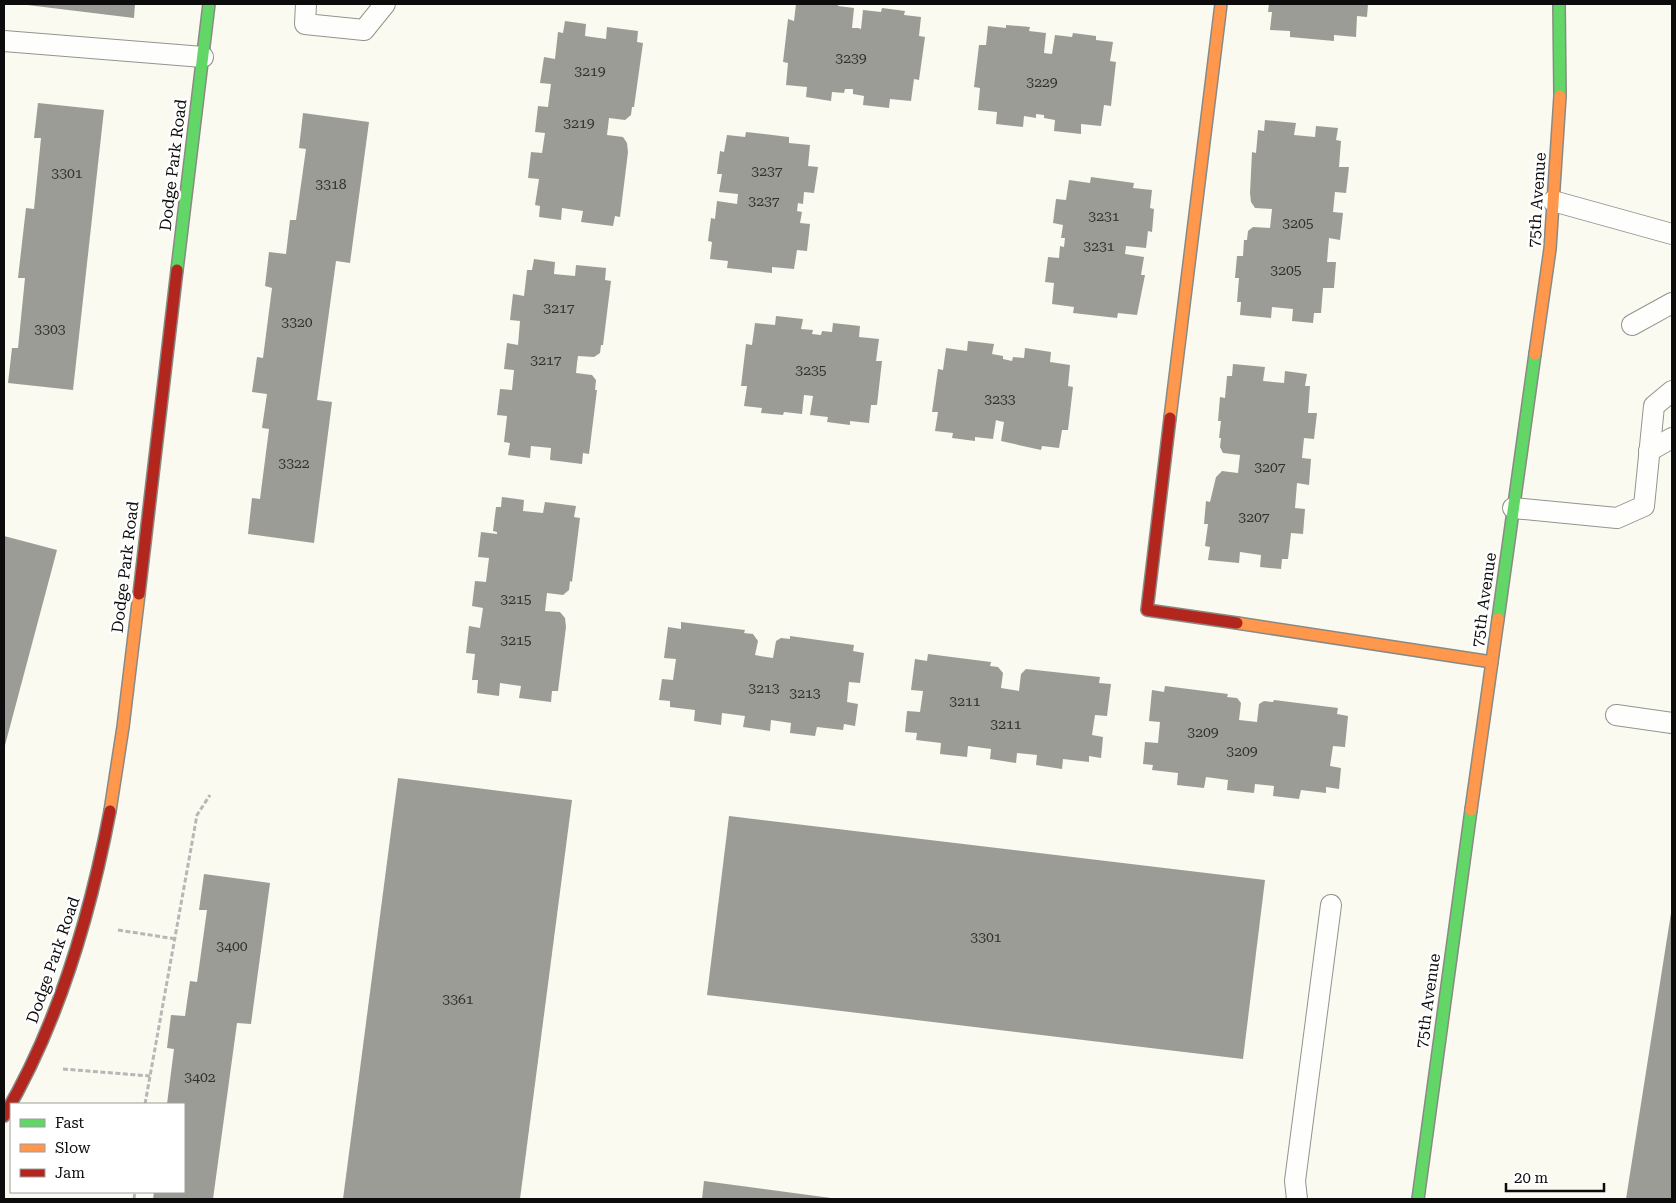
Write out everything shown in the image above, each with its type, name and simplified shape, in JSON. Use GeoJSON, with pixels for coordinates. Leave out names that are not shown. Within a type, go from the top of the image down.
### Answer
{"type":"FeatureCollection","features":[{"type":"Feature","properties":{"kind":"street","name":"Dodge Park Road"},"geometry":{"type":"LineString","coordinates":[[11,1103],[37,1053],[60,1000],[79,945],[108,832],[209,4]]}},
{"type":"Feature","properties":{"kind":"street"},"geometry":{"type":"LineString","coordinates":[[1221,4],[1146,610],[1492,662]]}},
{"type":"Feature","properties":{"kind":"street","name":"75th Avenue"},"geometry":{"type":"LineString","coordinates":[[1418,1199],[1550,249],[1560,98],[1559,4]]}},
{"type":"Feature","properties":{"kind":"street","name":"Dodge Park Road"},"geometry":{"type":"LineString","coordinates":[[4,1116],[10,1105]]}},
{"type":"Feature","properties":{"kind":"lane"},"geometry":{"type":"LineString","coordinates":[[306,4],[305,24],[364,30],[384,4]]}},
{"type":"Feature","properties":{"kind":"lane"},"geometry":{"type":"LineString","coordinates":[[4,41],[203,57]]}},
{"type":"Feature","properties":{"kind":"lane"},"geometry":{"type":"LineString","coordinates":[[1553,201],[1672,234]]}},
{"type":"Feature","properties":{"kind":"lane"},"geometry":{"type":"LineString","coordinates":[[1632,325],[1672,303]]}},
{"type":"Feature","properties":{"kind":"lane"},"geometry":{"type":"LineString","coordinates":[[1513,508],[1617,518],[1644,506],[1654,406],[1672,391]]}},
{"type":"Feature","properties":{"kind":"lane"},"geometry":{"type":"LineString","coordinates":[[1650,451],[1672,438]]}},
{"type":"Feature","properties":{"kind":"lane"},"geometry":{"type":"LineString","coordinates":[[1616,715],[1672,722]]}},
{"type":"Feature","properties":{"kind":"lane"},"geometry":{"type":"LineString","coordinates":[[1297,1199],[1295,1181],[1330,905]]}},
{"type":"Feature","properties":{"kind":"path"},"geometry":{"type":"LineString","coordinates":[[145,1103],[198,814],[210,795]]}},
{"type":"Feature","properties":{"kind":"path"},"geometry":{"type":"LineString","coordinates":[[118,930],[176,938]]}},
{"type":"Feature","properties":{"kind":"path"},"geometry":{"type":"LineString","coordinates":[[60,1069],[150,1076]]}},
{"type":"Feature","properties":{"kind":"building"},"geometry":{"type":"Polygon","coordinates":[[[19,4],[135,4],[134,18],[19,4]]]}},
{"type":"Feature","properties":{"kind":"building"},"geometry":{"type":"Polygon","coordinates":[[[796,4],[838,4],[838,6],[854,8],[852,28],[861,29],[863,10],[881,12],[882,8],[905,11],[904,15],[921,17],[919,36],[925,37],[919,80],[914,79],[911,101],[890,99],[889,108],[863,105],[864,96],[853,94],[853,89],[845,89],[844,93],[832,92],[831,101],[806,97],[807,87],[786,85],[788,63],[783,62],[788,19],[794,21],[796,4]]]}},
{"type":"Feature","properties":{"kind":"building"},"geometry":{"type":"Polygon","coordinates":[[[1269,4],[1368,4],[1367,17],[1357,16],[1356,37],[1334,35],[1334,41],[1290,37],[1290,31],[1270,30],[1272,12],[1268,12],[1269,4]]]}},
{"type":"Feature","properties":{"kind":"building"},"geometry":{"type":"Polygon","coordinates":[[[565,21],[586,24],[585,36],[606,39],[607,27],[638,31],[637,42],[643,43],[634,107],[632,107],[631,115],[625,120],[609,118],[607,135],[623,137],[627,143],[628,152],[620,217],[615,216],[613,226],[581,222],[583,211],[562,208],[561,220],[539,217],[540,206],[535,205],[539,179],[528,178],[531,152],[542,153],[545,133],[535,132],[538,106],[548,107],[551,84],[540,83],[544,57],[555,59],[558,32],[563,33],[565,21]]]}},
{"type":"Feature","properties":{"kind":"building"},"geometry":{"type":"Polygon","coordinates":[[[1006,25],[1030,27],[1029,31],[1046,33],[1044,53],[1052,54],[1055,35],[1072,37],[1073,33],[1096,36],[1096,40],[1113,42],[1110,61],[1116,62],[1111,106],[1104,105],[1101,126],[1081,124],[1081,134],[1054,131],[1055,120],[1036,114],[1036,118],[1024,116],[1023,127],[996,124],[997,112],[978,110],[980,88],[974,87],[979,45],[986,45],[988,26],[1006,28],[1006,25]]]}},
{"type":"Feature","properties":{"kind":"building"},"geometry":{"type":"Polygon","coordinates":[[[38,103],[104,110],[73,390],[8,383],[12,348],[18,348],[25,278],[18,278],[26,208],[34,209],[41,138],[34,138],[38,103]]]}},
{"type":"Feature","properties":{"kind":"building"},"geometry":{"type":"Polygon","coordinates":[[[303,113],[369,122],[350,263],[336,261],[317,400],[332,402],[314,543],[248,534],[252,498],[260,499],[269,429],[262,428],[267,394],[252,392],[257,357],[263,358],[272,288],[265,286],[269,252],[286,254],[290,220],[296,220],[306,149],[299,148],[303,113]]]}},
{"type":"Feature","properties":{"kind":"building"},"geometry":{"type":"Polygon","coordinates":[[[1265,120],[1296,123],[1294,135],[1315,137],[1316,126],[1338,128],[1336,140],[1341,141],[1339,167],[1349,167],[1346,193],[1335,192],[1333,212],[1343,213],[1340,240],[1329,238],[1327,262],[1336,262],[1334,288],[1323,288],[1321,313],[1314,313],[1313,323],[1292,321],[1293,309],[1272,307],[1271,318],[1240,315],[1241,302],[1237,302],[1239,278],[1235,278],[1237,256],[1243,256],[1244,240],[1247,240],[1248,231],[1253,227],[1270,228],[1272,209],[1255,208],[1251,202],[1250,193],[1252,152],[1256,153],[1258,130],[1264,131],[1265,120]]]}},
{"type":"Feature","properties":{"kind":"building"},"geometry":{"type":"Polygon","coordinates":[[[746,132],[789,137],[789,143],[810,145],[808,166],[818,167],[814,193],[804,192],[803,204],[798,203],[797,211],[802,212],[800,223],[810,224],[807,251],[797,250],[794,269],[772,267],[772,273],[727,268],[728,261],[710,259],[712,242],[708,241],[711,218],[715,219],[717,201],[737,204],[738,194],[719,192],[722,174],[717,174],[720,151],[724,152],[727,135],[745,137],[746,132]]]}},
{"type":"Feature","properties":{"kind":"building"},"geometry":{"type":"Polygon","coordinates":[[[1091,177],[1134,183],[1133,188],[1152,190],[1150,208],[1154,209],[1152,232],[1148,231],[1146,248],[1126,246],[1125,254],[1144,257],[1141,275],[1145,275],[1137,315],[1118,313],[1117,318],[1073,313],[1074,307],[1052,304],[1054,283],[1045,282],[1048,257],[1059,258],[1060,246],[1064,247],[1065,238],[1061,238],[1063,225],[1053,223],[1056,199],[1066,200],[1069,180],[1090,183],[1091,177]]]}},
{"type":"Feature","properties":{"kind":"building"},"geometry":{"type":"Polygon","coordinates":[[[534,259],[555,262],[554,274],[575,276],[576,265],[606,268],[605,280],[611,281],[603,345],[601,345],[600,353],[594,357],[578,356],[576,373],[592,375],[596,380],[595,390],[597,390],[589,454],[583,453],[582,464],[550,460],[551,448],[531,446],[530,458],[508,455],[510,443],[504,442],[507,416],[497,415],[500,389],[512,390],[514,370],[504,369],[507,343],[518,345],[520,321],[510,320],[513,294],[524,296],[527,270],[532,270],[534,259]]]}},
{"type":"Feature","properties":{"kind":"building"},"geometry":{"type":"Polygon","coordinates":[[[776,316],[803,319],[801,329],[813,330],[812,334],[821,335],[822,331],[832,332],[833,323],[860,326],[859,337],[879,339],[876,361],[882,361],[877,405],[871,405],[869,423],[850,421],[850,425],[827,422],[828,417],[810,415],[813,396],[804,395],[802,414],[784,412],[783,415],[761,413],[762,408],[744,406],[747,386],[741,386],[746,344],[752,345],[755,323],[775,325],[776,316]]]}},
{"type":"Feature","properties":{"kind":"building"},"geometry":{"type":"Polygon","coordinates":[[[968,341],[994,344],[992,354],[1003,356],[1003,359],[1012,361],[1013,357],[1024,358],[1025,348],[1051,352],[1050,362],[1070,365],[1068,386],[1073,387],[1068,430],[1062,430],[1059,448],[1042,446],[1041,450],[1001,441],[1004,422],[996,420],[993,439],[975,437],[975,441],[952,438],[953,433],[935,431],[938,412],[932,412],[938,369],[943,370],[946,348],[967,351],[968,341]]]}},
{"type":"Feature","properties":{"kind":"building"},"geometry":{"type":"Polygon","coordinates":[[[1233,364],[1265,367],[1263,381],[1284,383],[1285,371],[1307,374],[1305,386],[1310,386],[1308,413],[1317,413],[1314,439],[1304,438],[1302,458],[1311,459],[1309,485],[1297,483],[1295,508],[1305,509],[1303,534],[1291,533],[1288,559],[1282,559],[1281,569],[1260,567],[1261,555],[1240,552],[1239,563],[1208,560],[1210,547],[1205,546],[1208,524],[1204,524],[1206,501],[1210,502],[1216,477],[1222,471],[1238,473],[1240,455],[1223,453],[1220,447],[1221,438],[1219,438],[1221,421],[1218,421],[1220,397],[1225,398],[1227,376],[1232,376],[1233,364]]]}},
{"type":"Feature","properties":{"kind":"building"},"geometry":{"type":"Polygon","coordinates":[[[502,497],[524,500],[523,511],[543,513],[545,502],[576,506],[574,517],[580,518],[572,582],[570,581],[569,590],[563,595],[547,593],[545,611],[560,612],[565,618],[566,627],[558,691],[552,691],[551,702],[519,698],[521,686],[500,683],[499,696],[477,693],[478,680],[472,680],[475,654],[466,653],[469,626],[480,628],[483,608],[472,606],[475,581],[486,582],[489,558],[478,557],[481,532],[497,534],[497,532],[493,531],[496,507],[501,507],[502,497]]]}},
{"type":"Feature","properties":{"kind":"building"},"geometry":{"type":"Polygon","coordinates":[[[4,536],[57,550],[4,749],[4,536]]]}},
{"type":"Feature","properties":{"kind":"building"},"geometry":{"type":"Polygon","coordinates":[[[681,622],[745,630],[744,633],[753,634],[758,641],[755,655],[773,658],[776,641],[781,638],[790,639],[790,636],[854,645],[853,651],[864,653],[860,683],[849,682],[847,702],[858,704],[855,726],[844,724],[843,730],[817,727],[815,736],[790,733],[791,723],[771,720],[770,731],[743,727],[745,716],[722,713],[721,725],[694,721],[695,710],[670,707],[670,701],[659,700],[662,679],[673,680],[676,659],[664,658],[668,627],[681,629],[681,622]]]}},
{"type":"Feature","properties":{"kind":"building"},"geometry":{"type":"Polygon","coordinates":[[[928,654],[991,662],[990,666],[998,667],[1003,673],[1001,688],[1019,691],[1021,674],[1026,669],[1100,677],[1099,683],[1111,684],[1107,716],[1095,715],[1092,735],[1103,737],[1101,758],[1089,756],[1089,762],[1063,759],[1062,769],[1036,765],[1037,755],[1017,753],[1016,763],[990,759],[991,749],[968,746],[967,757],[940,754],[941,743],[916,740],[917,733],[905,732],[907,711],[920,712],[923,691],[911,690],[915,659],[927,661],[928,654]]]}},
{"type":"Feature","properties":{"kind":"building"},"geometry":{"type":"Polygon","coordinates":[[[1165,686],[1228,694],[1227,697],[1237,698],[1241,703],[1239,720],[1257,722],[1259,704],[1264,701],[1273,702],[1274,700],[1338,708],[1337,714],[1348,716],[1345,747],[1333,746],[1330,766],[1341,768],[1339,789],[1326,787],[1326,793],[1301,790],[1299,799],[1273,796],[1274,786],[1255,784],[1254,793],[1227,790],[1228,780],[1206,777],[1204,788],[1177,785],[1178,773],[1152,770],[1153,765],[1143,764],[1145,742],[1158,743],[1160,722],[1149,721],[1152,690],[1164,692],[1165,686]]]}},
{"type":"Feature","properties":{"kind":"building"},"geometry":{"type":"Polygon","coordinates":[[[398,778],[572,800],[520,1199],[343,1199],[398,778]]]}},
{"type":"Feature","properties":{"kind":"building"},"geometry":{"type":"Polygon","coordinates":[[[729,816],[1265,880],[1243,1059],[707,995],[729,816]]]}},
{"type":"Feature","properties":{"kind":"building"},"geometry":{"type":"Polygon","coordinates":[[[204,874],[270,883],[251,1024],[237,1023],[213,1199],[153,1199],[154,1193],[185,1193],[185,1103],[167,1103],[174,1049],[167,1048],[171,1015],[185,1016],[190,981],[197,982],[207,910],[199,910],[204,874]]]}},
{"type":"Feature","properties":{"kind":"building"},"geometry":{"type":"Polygon","coordinates":[[[1671,913],[1672,1199],[1626,1199],[1671,913]]]}},
{"type":"Feature","properties":{"kind":"building"},"geometry":{"type":"Polygon","coordinates":[[[704,1181],[831,1198],[831,1199],[702,1199],[704,1181]]]}},
{"type":"Feature","properties":{"kind":"traffic: fast"},"geometry":{"type":"LineString","coordinates":[[177,270],[209,4]]}},
{"type":"Feature","properties":{"kind":"traffic: fast"},"geometry":{"type":"LineString","coordinates":[[1559,4],[1560,96]]}},
{"type":"Feature","properties":{"kind":"traffic: fast"},"geometry":{"type":"LineString","coordinates":[[1498,619],[1535,354]]}},
{"type":"Feature","properties":{"kind":"traffic: fast"},"geometry":{"type":"LineString","coordinates":[[1418,1199],[1471,810]]}},
{"type":"Feature","properties":{"kind":"traffic: slow"},"geometry":{"type":"LineString","coordinates":[[1170,418],[1221,4]]}},
{"type":"Feature","properties":{"kind":"traffic: slow"},"geometry":{"type":"LineString","coordinates":[[1535,354],[1550,249],[1560,96]]}},
{"type":"Feature","properties":{"kind":"traffic: slow"},"geometry":{"type":"LineString","coordinates":[[110,811],[123,727],[139,594]]}},
{"type":"Feature","properties":{"kind":"traffic: slow"},"geometry":{"type":"LineString","coordinates":[[1471,810],[1498,619]]}},
{"type":"Feature","properties":{"kind":"traffic: slow"},"geometry":{"type":"LineString","coordinates":[[1237,623],[1492,662]]}},
{"type":"Feature","properties":{"kind":"traffic: jam"},"geometry":{"type":"LineString","coordinates":[[139,594],[177,270]]}},
{"type":"Feature","properties":{"kind":"traffic: jam"},"geometry":{"type":"LineString","coordinates":[[1170,418],[1147,610],[1237,623]]}},
{"type":"Feature","properties":{"kind":"traffic: jam"},"geometry":{"type":"LineString","coordinates":[[11,1103],[41,1044],[70,968],[93,890],[110,811]]}},
{"type":"Feature","properties":{"kind":"traffic: jam"},"geometry":{"type":"LineString","coordinates":[[4,1116],[10,1105]]}}]}
